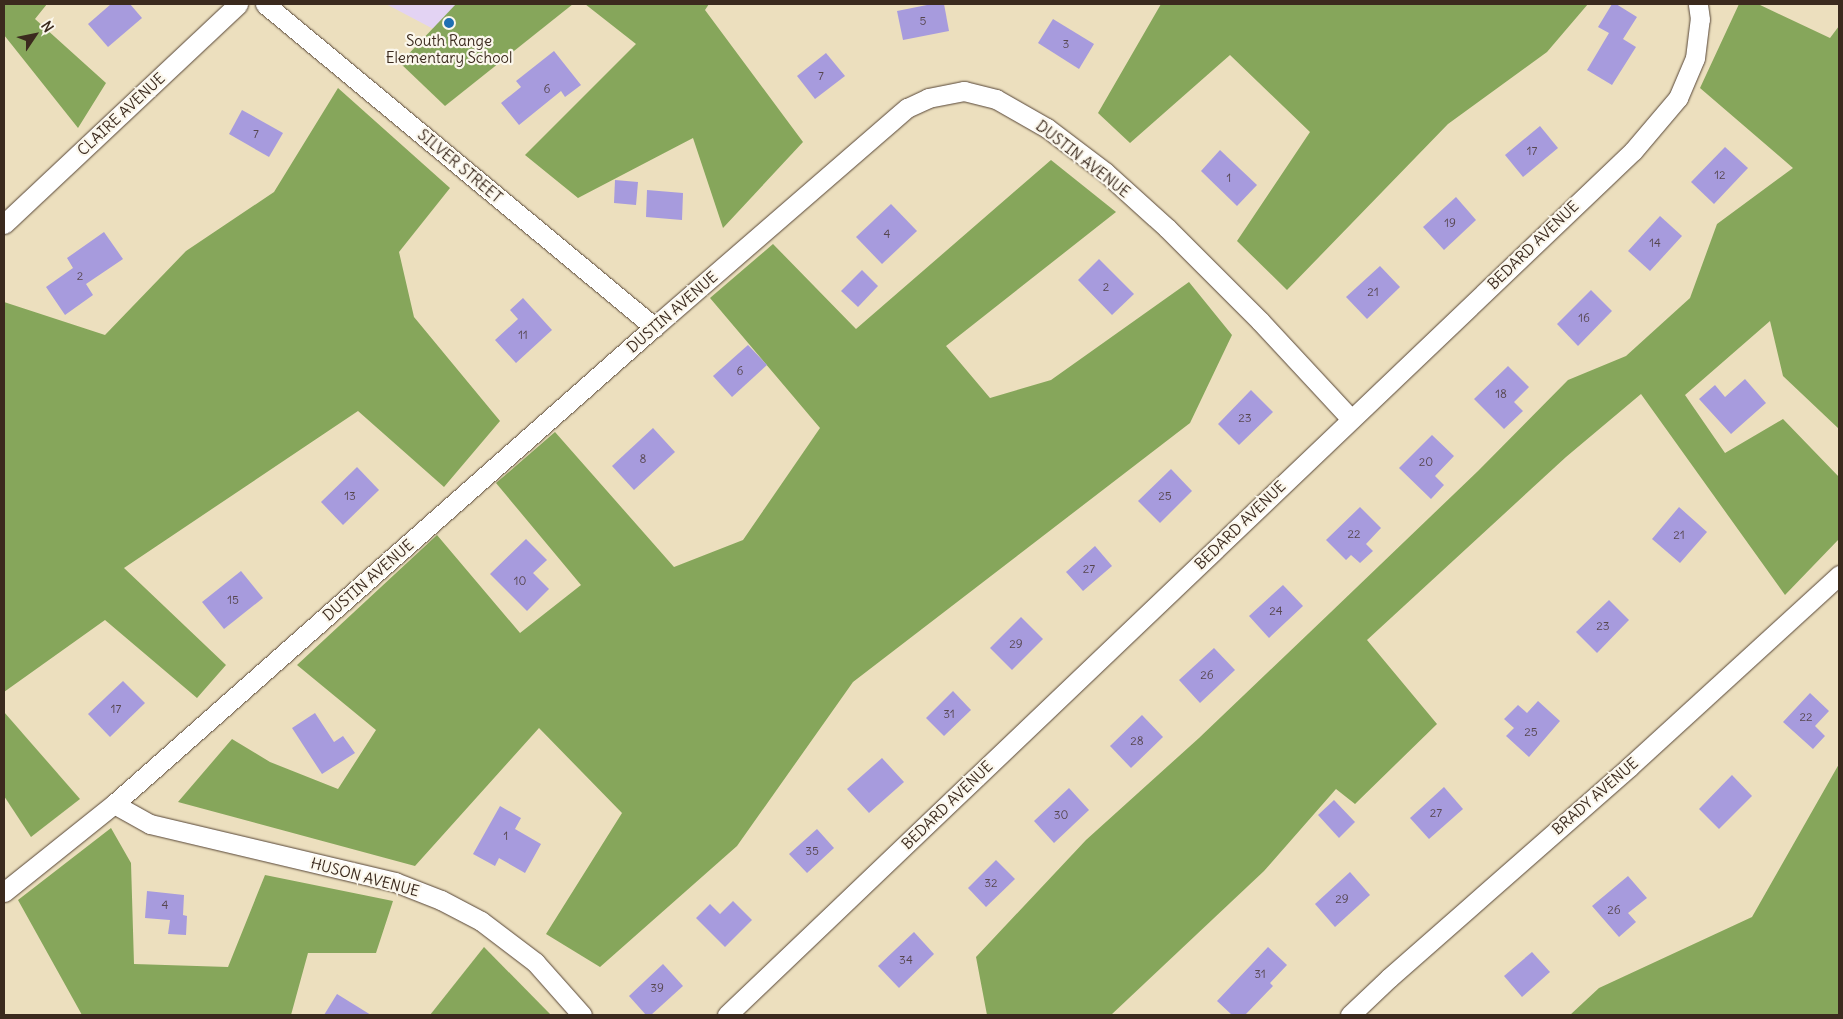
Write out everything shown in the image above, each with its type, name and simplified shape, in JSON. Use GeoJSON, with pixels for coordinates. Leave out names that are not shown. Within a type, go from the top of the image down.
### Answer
{"type":"FeatureCollection","features":[{"type":"Feature","properties":{"kind":"street","name":"CLAIRE AVENUE"},"geometry":{"type":"LineString","coordinates":[[4,224],[238,4]]}},
{"type":"Feature","properties":{"kind":"street","name":"SILVER STREET"},"geometry":{"type":"LineString","coordinates":[[265,4],[654,327]]}},
{"type":"Feature","properties":{"kind":"street","name":"BEDARD AVENUE"},"geometry":{"type":"LineString","coordinates":[[727,1015],[1626,158],[1658,124],[1678,98],[1695,58],[1700,18],[1698,4]]}},
{"type":"Feature","properties":{"kind":"street","name":"DUSTIN AVENUE"},"geometry":{"type":"LineString","coordinates":[[4,892],[114,804],[654,327],[907,108],[928,98],[964,92],[996,99],[1047,128],[1105,172],[1167,228],[1260,320],[1352,419]]}},
{"type":"Feature","properties":{"kind":"street","name":"BRADY AVENUE"},"geometry":{"type":"LineString","coordinates":[[1350,1015],[1396,972],[1637,760],[1839,575]]}},
{"type":"Feature","properties":{"kind":"street","name":"HUSON AVENUE"},"geometry":{"type":"LineString","coordinates":[[114,804],[150,824],[395,882],[441,900],[481,921],[535,962],[582,1015]]}},
{"type":"Feature","properties":{"kind":"shaded area","name":"South Range Elementary School"},"geometry":{"type":"Polygon","coordinates":[[[386,4],[495,4],[458,42],[386,4]]]}},
{"type":"Feature","properties":{"kind":"green space"},"geometry":{"type":"Polygon","coordinates":[[[4,4],[47,4],[35,19],[106,83],[78,128],[4,35],[4,4]]]}},
{"type":"Feature","properties":{"kind":"green space"},"geometry":{"type":"Polygon","coordinates":[[[456,4],[573,4],[445,106],[400,63],[456,4]]]}},
{"type":"Feature","properties":{"kind":"green space"},"geometry":{"type":"Polygon","coordinates":[[[585,4],[709,4],[705,10],[803,142],[723,228],[693,138],[578,198],[525,155],[636,44],[585,4]]]}},
{"type":"Feature","properties":{"kind":"green space"},"geometry":{"type":"Polygon","coordinates":[[[1161,4],[1588,4],[1547,52],[1448,124],[1287,290],[1237,241],[1310,132],[1230,55],[1130,143],[1098,113],[1161,4]]]}},
{"type":"Feature","properties":{"kind":"green space"},"geometry":{"type":"Polygon","coordinates":[[[1739,4],[1758,4],[1830,38],[1839,26],[1839,429],[1783,376],[1770,321],[1685,395],[1725,453],[1783,419],[1839,477],[1839,539],[1785,595],[1641,394],[1566,457],[1367,640],[1437,724],[1355,804],[1336,789],[1264,871],[1111,1015],[987,1015],[976,957],[1086,840],[1199,738],[1478,471],[1568,380],[1626,356],[1690,298],[1717,224],[1793,168],[1700,88],[1739,4]]]}},
{"type":"Feature","properties":{"kind":"green space"},"geometry":{"type":"Polygon","coordinates":[[[338,88],[450,188],[399,252],[414,317],[500,421],[444,487],[358,411],[124,568],[226,665],[197,698],[105,620],[4,692],[4,302],[105,335],[186,251],[274,192],[338,88]]]}},
{"type":"Feature","properties":{"kind":"green space"},"geometry":{"type":"Polygon","coordinates":[[[1051,160],[1116,212],[946,346],[990,398],[1051,380],[1189,282],[1232,335],[1190,423],[853,682],[737,846],[600,967],[546,934],[622,813],[539,728],[415,866],[178,802],[232,739],[270,762],[338,789],[376,730],[297,665],[437,535],[520,633],[581,585],[496,483],[555,432],[674,567],[743,540],[820,428],[710,298],[773,244],[856,329],[1051,160]]]}},
{"type":"Feature","properties":{"kind":"green space"},"geometry":{"type":"Polygon","coordinates":[[[4,712],[80,799],[31,837],[4,796],[4,712]]]}},
{"type":"Feature","properties":{"kind":"green space"},"geometry":{"type":"Polygon","coordinates":[[[1839,764],[1839,1015],[1570,1015],[1599,988],[1752,917],[1839,764]]]}},
{"type":"Feature","properties":{"kind":"green space"},"geometry":{"type":"Polygon","coordinates":[[[111,828],[131,863],[134,964],[228,967],[265,875],[393,901],[376,953],[308,953],[291,1015],[82,1015],[18,900],[111,828]]]}},
{"type":"Feature","properties":{"kind":"green space"},"geometry":{"type":"Polygon","coordinates":[[[484,947],[551,1015],[430,1015],[484,947]]]}},
{"type":"Feature","properties":{"kind":"building"},"geometry":{"type":"Polygon","coordinates":[[[111,4],[130,4],[142,18],[108,47],[88,24],[111,4]]]}},
{"type":"Feature","properties":{"kind":"building"},"geometry":{"type":"Polygon","coordinates":[[[932,4],[944,4],[949,31],[903,40],[897,11],[932,4]]]}},
{"type":"Feature","properties":{"kind":"building"},"geometry":{"type":"Polygon","coordinates":[[[1612,4],[1616,4],[1637,17],[1623,39],[1636,47],[1612,85],[1587,70],[1609,33],[1598,27],[1612,4]]]}},
{"type":"Feature","properties":{"kind":"building"},"geometry":{"type":"Polygon","coordinates":[[[1053,19],[1094,44],[1079,69],[1038,43],[1053,19]]]}},
{"type":"Feature","properties":{"kind":"building"},"geometry":{"type":"Polygon","coordinates":[[[554,51],[581,85],[565,97],[561,91],[519,125],[501,103],[521,87],[516,81],[554,51]]]}},
{"type":"Feature","properties":{"kind":"building"},"geometry":{"type":"Polygon","coordinates":[[[826,53],[845,76],[815,99],[797,76],[826,53]]]}},
{"type":"Feature","properties":{"kind":"building"},"geometry":{"type":"Polygon","coordinates":[[[242,110],[283,133],[269,157],[229,134],[242,110]]]}},
{"type":"Feature","properties":{"kind":"building"},"geometry":{"type":"Polygon","coordinates":[[[1540,126],[1558,148],[1523,177],[1505,155],[1540,126]]]}},
{"type":"Feature","properties":{"kind":"building"},"geometry":{"type":"Polygon","coordinates":[[[1725,147],[1748,168],[1714,204],[1691,182],[1725,147]]]}},
{"type":"Feature","properties":{"kind":"building"},"geometry":{"type":"Polygon","coordinates":[[[1220,150],[1257,185],[1237,206],[1201,171],[1220,150]]]}},
{"type":"Feature","properties":{"kind":"building"},"geometry":{"type":"Polygon","coordinates":[[[615,180],[638,182],[636,205],[614,203],[615,180]]]}},
{"type":"Feature","properties":{"kind":"building"},"geometry":{"type":"Polygon","coordinates":[[[647,190],[683,193],[682,220],[646,217],[647,190]]]}},
{"type":"Feature","properties":{"kind":"building"},"geometry":{"type":"Polygon","coordinates":[[[1456,197],[1476,220],[1444,250],[1423,227],[1456,197]]]}},
{"type":"Feature","properties":{"kind":"building"},"geometry":{"type":"Polygon","coordinates":[[[891,204],[917,231],[882,264],[856,237],[891,204]]]}},
{"type":"Feature","properties":{"kind":"building"},"geometry":{"type":"Polygon","coordinates":[[[1660,216],[1682,236],[1650,271],[1628,251],[1660,216]]]}},
{"type":"Feature","properties":{"kind":"building"},"geometry":{"type":"Polygon","coordinates":[[[104,232],[123,259],[86,284],[93,295],[65,315],[46,287],[73,268],[67,258],[104,232]]]}},
{"type":"Feature","properties":{"kind":"building"},"geometry":{"type":"Polygon","coordinates":[[[1099,259],[1134,294],[1112,315],[1078,280],[1099,259]]]}},
{"type":"Feature","properties":{"kind":"building"},"geometry":{"type":"Polygon","coordinates":[[[1380,266],[1400,287],[1367,319],[1346,297],[1380,266]]]}},
{"type":"Feature","properties":{"kind":"building"},"geometry":{"type":"Polygon","coordinates":[[[862,270],[878,286],[858,307],[841,291],[862,270]]]}},
{"type":"Feature","properties":{"kind":"building"},"geometry":{"type":"Polygon","coordinates":[[[1591,290],[1612,311],[1578,346],[1557,324],[1591,290]]]}},
{"type":"Feature","properties":{"kind":"building"},"geometry":{"type":"Polygon","coordinates":[[[523,298],[552,330],[516,363],[495,340],[518,319],[510,310],[523,298]]]}},
{"type":"Feature","properties":{"kind":"building"},"geometry":{"type":"Polygon","coordinates":[[[748,345],[767,365],[732,397],[713,376],[748,345]]]}},
{"type":"Feature","properties":{"kind":"building"},"geometry":{"type":"Polygon","coordinates":[[[1508,366],[1529,387],[1514,402],[1523,411],[1504,429],[1474,399],[1508,366]]]}},
{"type":"Feature","properties":{"kind":"building"},"geometry":{"type":"Polygon","coordinates":[[[1745,379],[1766,403],[1731,434],[1699,399],[1715,385],[1725,397],[1745,379]]]}},
{"type":"Feature","properties":{"kind":"building"},"geometry":{"type":"Polygon","coordinates":[[[1251,390],[1273,412],[1239,445],[1218,424],[1251,390]]]}},
{"type":"Feature","properties":{"kind":"building"},"geometry":{"type":"Polygon","coordinates":[[[653,428],[675,452],[634,490],[612,466],[653,428]]]}},
{"type":"Feature","properties":{"kind":"building"},"geometry":{"type":"Polygon","coordinates":[[[1432,435],[1454,456],[1435,476],[1444,485],[1431,499],[1399,468],[1432,435]]]}},
{"type":"Feature","properties":{"kind":"building"},"geometry":{"type":"Polygon","coordinates":[[[357,467],[379,490],[343,525],[321,502],[357,467]]]}},
{"type":"Feature","properties":{"kind":"building"},"geometry":{"type":"Polygon","coordinates":[[[1171,469],[1192,491],[1160,523],[1138,501],[1171,469]]]}},
{"type":"Feature","properties":{"kind":"building"},"geometry":{"type":"Polygon","coordinates":[[[1360,507],[1381,528],[1366,544],[1373,551],[1360,563],[1351,555],[1346,560],[1326,540],[1360,507]]]}},
{"type":"Feature","properties":{"kind":"building"},"geometry":{"type":"Polygon","coordinates":[[[1679,507],[1707,532],[1680,563],[1652,539],[1679,507]]]}},
{"type":"Feature","properties":{"kind":"building"},"geometry":{"type":"Polygon","coordinates":[[[526,539],[547,560],[533,573],[549,589],[527,611],[490,574],[526,539]]]}},
{"type":"Feature","properties":{"kind":"building"},"geometry":{"type":"Polygon","coordinates":[[[1095,546],[1112,566],[1083,591],[1066,572],[1095,546]]]}},
{"type":"Feature","properties":{"kind":"building"},"geometry":{"type":"Polygon","coordinates":[[[241,571],[263,598],[224,629],[202,602],[241,571]]]}},
{"type":"Feature","properties":{"kind":"building"},"geometry":{"type":"Polygon","coordinates":[[[1283,585],[1303,606],[1269,638],[1249,616],[1283,585]]]}},
{"type":"Feature","properties":{"kind":"building"},"geometry":{"type":"Polygon","coordinates":[[[1609,600],[1629,620],[1597,653],[1576,632],[1609,600]]]}},
{"type":"Feature","properties":{"kind":"building"},"geometry":{"type":"Polygon","coordinates":[[[1021,617],[1043,639],[1012,670],[990,648],[1021,617]]]}},
{"type":"Feature","properties":{"kind":"building"},"geometry":{"type":"Polygon","coordinates":[[[1214,648],[1235,670],[1200,703],[1179,680],[1214,648]]]}},
{"type":"Feature","properties":{"kind":"building"},"geometry":{"type":"Polygon","coordinates":[[[123,681],[145,703],[110,737],[88,714],[123,681]]]}},
{"type":"Feature","properties":{"kind":"building"},"geometry":{"type":"Polygon","coordinates":[[[953,691],[971,710],[944,736],[926,718],[953,691]]]}},
{"type":"Feature","properties":{"kind":"building"},"geometry":{"type":"Polygon","coordinates":[[[1810,693],[1829,711],[1815,726],[1825,736],[1813,749],[1783,722],[1810,693]]]}},
{"type":"Feature","properties":{"kind":"building"},"geometry":{"type":"Polygon","coordinates":[[[1538,701],[1560,721],[1529,757],[1506,736],[1514,728],[1504,719],[1518,705],[1527,713],[1538,701]]]}},
{"type":"Feature","properties":{"kind":"building"},"geometry":{"type":"Polygon","coordinates":[[[315,713],[334,742],[343,736],[355,753],[322,774],[292,728],[315,713]]]}},
{"type":"Feature","properties":{"kind":"building"},"geometry":{"type":"Polygon","coordinates":[[[1142,715],[1163,737],[1131,768],[1110,746],[1142,715]]]}},
{"type":"Feature","properties":{"kind":"building"},"geometry":{"type":"Polygon","coordinates":[[[882,758],[904,782],[869,813],[847,789],[882,758]]]}},
{"type":"Feature","properties":{"kind":"building"},"geometry":{"type":"Polygon","coordinates":[[[1732,775],[1752,796],[1719,829],[1699,809],[1732,775]]]}},
{"type":"Feature","properties":{"kind":"building"},"geometry":{"type":"Polygon","coordinates":[[[1444,787],[1463,809],[1429,839],[1410,818],[1444,787]]]}},
{"type":"Feature","properties":{"kind":"building"},"geometry":{"type":"Polygon","coordinates":[[[1069,788],[1089,810],[1054,843],[1034,821],[1069,788]]]}},
{"type":"Feature","properties":{"kind":"building"},"geometry":{"type":"Polygon","coordinates":[[[1334,800],[1355,822],[1339,838],[1318,815],[1334,800]]]}},
{"type":"Feature","properties":{"kind":"building"},"geometry":{"type":"Polygon","coordinates":[[[500,806],[521,818],[515,829],[541,844],[525,873],[499,858],[495,866],[473,854],[500,806]]]}},
{"type":"Feature","properties":{"kind":"building"},"geometry":{"type":"Polygon","coordinates":[[[817,829],[834,848],[807,873],[789,854],[817,829]]]}},
{"type":"Feature","properties":{"kind":"building"},"geometry":{"type":"Polygon","coordinates":[[[996,860],[1015,879],[986,907],[968,888],[996,860]]]}},
{"type":"Feature","properties":{"kind":"building"},"geometry":{"type":"Polygon","coordinates":[[[1350,872],[1370,895],[1335,927],[1315,904],[1350,872]]]}},
{"type":"Feature","properties":{"kind":"building"},"geometry":{"type":"Polygon","coordinates":[[[1628,876],[1647,898],[1628,913],[1636,922],[1619,937],[1592,906],[1628,876]]]}},
{"type":"Feature","properties":{"kind":"building"},"geometry":{"type":"Polygon","coordinates":[[[147,891],[184,895],[183,915],[187,916],[186,935],[168,934],[170,920],[145,918],[147,891]]]}},
{"type":"Feature","properties":{"kind":"building"},"geometry":{"type":"Polygon","coordinates":[[[733,901],[752,920],[725,947],[696,918],[710,904],[720,914],[733,901]]]}},
{"type":"Feature","properties":{"kind":"building"},"geometry":{"type":"Polygon","coordinates":[[[914,932],[934,954],[899,988],[878,966],[914,932]]]}},
{"type":"Feature","properties":{"kind":"building"},"geometry":{"type":"Polygon","coordinates":[[[1268,947],[1287,965],[1270,983],[1273,986],[1245,1015],[1232,1015],[1217,1001],[1268,947]]]}},
{"type":"Feature","properties":{"kind":"building"},"geometry":{"type":"Polygon","coordinates":[[[1532,952],[1550,972],[1522,997],[1504,976],[1532,952]]]}},
{"type":"Feature","properties":{"kind":"building"},"geometry":{"type":"Polygon","coordinates":[[[663,964],[683,986],[651,1015],[646,1015],[629,996],[663,964]]]}},
{"type":"Feature","properties":{"kind":"building"},"geometry":{"type":"Polygon","coordinates":[[[337,994],[371,1015],[324,1015],[337,994]]]}},
{"type":"Feature","properties":{"kind":"place","name":"South Range Elementary School"},"geometry":{"type":"Point","coordinates":[449,23]}}]}
